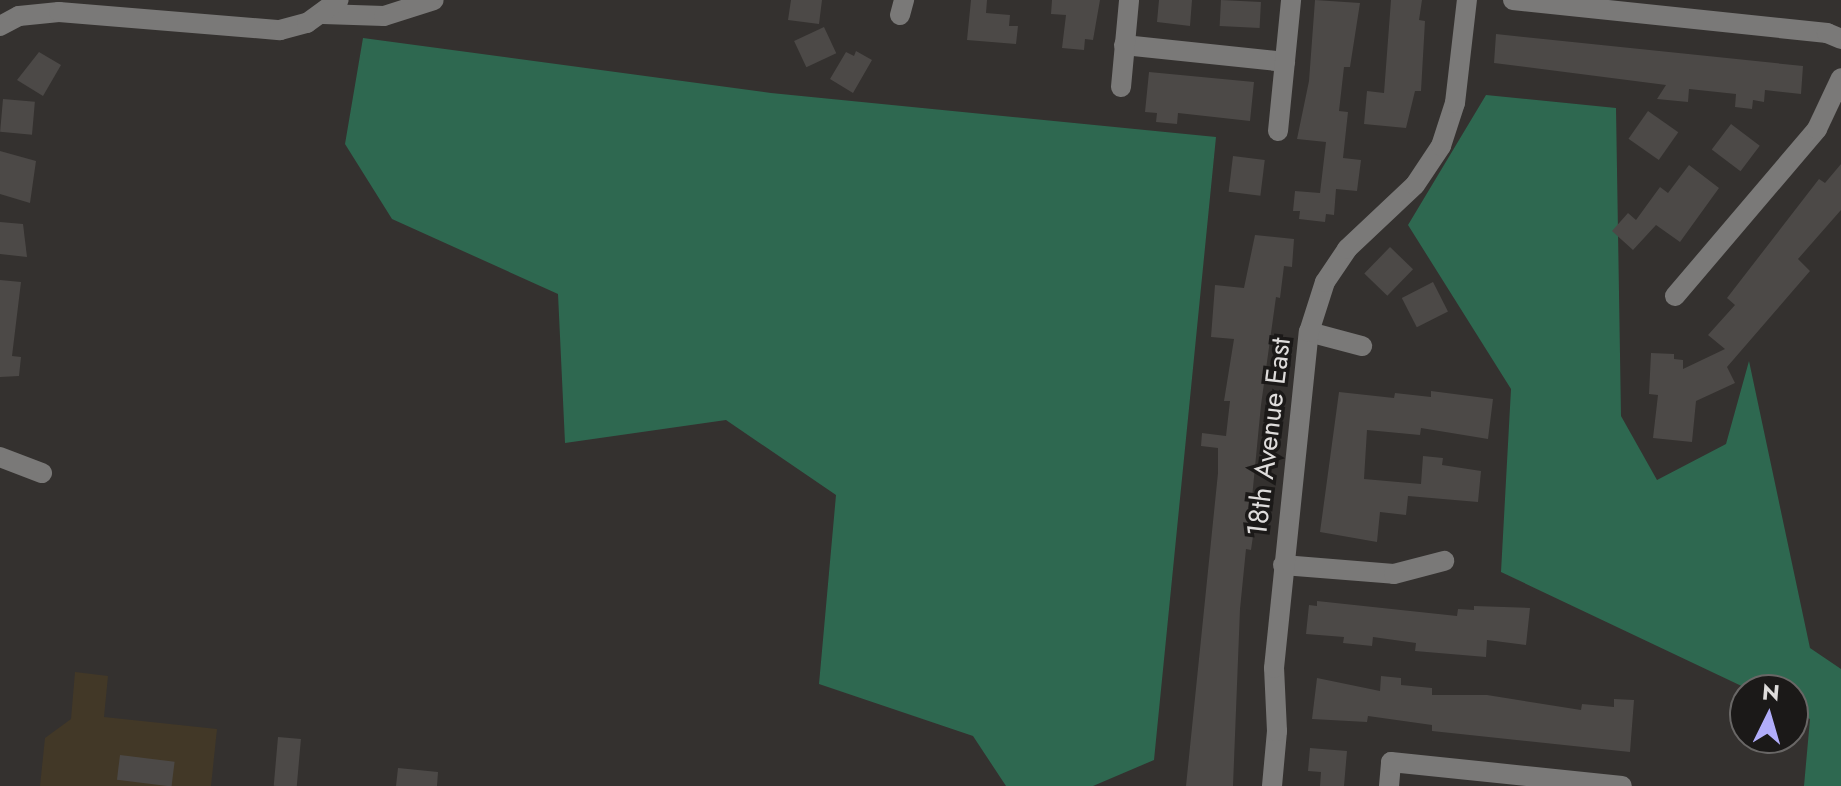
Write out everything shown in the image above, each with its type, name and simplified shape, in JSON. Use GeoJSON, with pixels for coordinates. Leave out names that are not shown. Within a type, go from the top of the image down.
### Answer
{"type":"FeatureCollection","features":[{"type":"Feature","properties":{"kind":"street"},"geometry":{"type":"LineString","coordinates":[[5,0],[4,23],[59,12],[265,31],[295,28],[323,14],[339,0]]}},
{"type":"Feature","properties":{"kind":"street"},"geometry":{"type":"LineString","coordinates":[[323,14],[384,16],[434,0]]}},
{"type":"Feature","properties":{"kind":"street"},"geometry":{"type":"LineString","coordinates":[[1121,87],[1129,0]]}},
{"type":"Feature","properties":{"kind":"street"},"geometry":{"type":"LineString","coordinates":[[1278,131],[1291,0]]}},
{"type":"Feature","properties":{"kind":"street","name":"18th Avenue East"},"geometry":{"type":"LineString","coordinates":[[1272,786],[1277,731],[1274,668],[1309,332],[1325,282],[1347,249],[1415,185],[1441,146],[1455,103],[1467,0]]}},
{"type":"Feature","properties":{"kind":"street"},"geometry":{"type":"LineString","coordinates":[[1513,0],[1827,33],[1841,39]]}},
{"type":"Feature","properties":{"kind":"street"},"geometry":{"type":"LineString","coordinates":[[1124,45],[1285,62]]}},
{"type":"Feature","properties":{"kind":"street"},"geometry":{"type":"LineString","coordinates":[[1675,296],[1817,129],[1841,78]]}},
{"type":"Feature","properties":{"kind":"street"},"geometry":{"type":"LineString","coordinates":[[1309,332],[1362,346]]}},
{"type":"Feature","properties":{"kind":"street"},"geometry":{"type":"LineString","coordinates":[[0,457],[42,473]]}},
{"type":"Feature","properties":{"kind":"street"},"geometry":{"type":"LineString","coordinates":[[1283,565],[1394,574],[1444,561]]}},
{"type":"Feature","properties":{"kind":"street"},"geometry":{"type":"LineString","coordinates":[[1389,786],[1391,762],[1622,786]]}},
{"type":"Feature","properties":{"kind":"shaded area"},"geometry":{"type":"Polygon","coordinates":[[[75,672],[108,676],[104,717],[217,729],[211,786],[40,786],[45,738],[71,719],[75,672]]]}},
{"type":"Feature","properties":{"kind":"green space"},"geometry":{"type":"Polygon","coordinates":[[[363,38],[771,93],[1216,137],[1154,760],[1093,786],[1006,786],[973,736],[819,684],[836,495],[726,420],[565,443],[558,294],[392,219],[345,144],[363,38]]]}},
{"type":"Feature","properties":{"kind":"green space"},"geometry":{"type":"Polygon","coordinates":[[[1486,95],[1616,108],[1621,416],[1657,480],[1726,444],[1749,361],[1810,648],[1841,669],[1841,786],[1804,786],[1809,754],[1809,674],[1729,674],[1729,680],[1501,572],[1511,389],[1408,225],[1486,95]]]}},
{"type":"Feature","properties":{"kind":"building"},"geometry":{"type":"Polygon","coordinates":[[[791,0],[822,0],[819,24],[788,20],[791,0]]]}},
{"type":"Feature","properties":{"kind":"building"},"geometry":{"type":"Polygon","coordinates":[[[971,0],[987,0],[986,13],[1010,15],[1009,26],[1018,26],[1016,44],[967,40],[971,0]]]}},
{"type":"Feature","properties":{"kind":"building"},"geometry":{"type":"Polygon","coordinates":[[[1052,0],[1100,0],[1093,40],[1085,39],[1084,50],[1062,48],[1066,15],[1051,14],[1052,0]]]}},
{"type":"Feature","properties":{"kind":"building"},"geometry":{"type":"Polygon","coordinates":[[[1159,0],[1192,0],[1190,26],[1157,22],[1159,0]]]}},
{"type":"Feature","properties":{"kind":"building"},"geometry":{"type":"Polygon","coordinates":[[[1221,0],[1261,2],[1260,28],[1220,26],[1221,0]]]}},
{"type":"Feature","properties":{"kind":"building"},"geometry":{"type":"Polygon","coordinates":[[[1315,0],[1360,3],[1350,67],[1344,67],[1339,111],[1348,112],[1343,158],[1361,160],[1357,191],[1336,189],[1334,215],[1326,214],[1325,222],[1299,219],[1300,211],[1293,211],[1295,191],[1320,193],[1326,142],[1297,139],[1309,81],[1315,0]]]}},
{"type":"Feature","properties":{"kind":"building"},"geometry":{"type":"Polygon","coordinates":[[[1391,0],[1422,0],[1419,20],[1425,21],[1421,91],[1415,91],[1406,128],[1364,124],[1367,91],[1384,93],[1391,0]]]}},
{"type":"Feature","properties":{"kind":"building"},"geometry":{"type":"Polygon","coordinates":[[[824,27],[836,53],[806,67],[794,41],[824,27]]]}},
{"type":"Feature","properties":{"kind":"building"},"geometry":{"type":"Polygon","coordinates":[[[1496,34],[1803,66],[1801,94],[1765,90],[1764,102],[1753,100],[1752,109],[1735,107],[1736,94],[1689,89],[1688,102],[1657,99],[1666,85],[1494,63],[1496,34]]]}},
{"type":"Feature","properties":{"kind":"building"},"geometry":{"type":"Polygon","coordinates":[[[856,51],[872,60],[853,93],[830,79],[846,52],[854,56],[856,51]]]}},
{"type":"Feature","properties":{"kind":"building"},"geometry":{"type":"Polygon","coordinates":[[[39,52],[61,65],[43,96],[17,80],[39,52]]]}},
{"type":"Feature","properties":{"kind":"building"},"geometry":{"type":"Polygon","coordinates":[[[1149,72],[1254,82],[1250,121],[1178,113],[1177,124],[1156,122],[1157,113],[1145,112],[1149,72]]]}},
{"type":"Feature","properties":{"kind":"building"},"geometry":{"type":"Polygon","coordinates":[[[3,99],[35,102],[32,135],[0,132],[3,99]]]}},
{"type":"Feature","properties":{"kind":"building"},"geometry":{"type":"Polygon","coordinates":[[[1648,111],[1678,132],[1659,160],[1628,139],[1648,111]]]}},
{"type":"Feature","properties":{"kind":"building"},"geometry":{"type":"Polygon","coordinates":[[[1731,124],[1760,146],[1740,171],[1712,150],[1731,124]]]}},
{"type":"Feature","properties":{"kind":"building"},"geometry":{"type":"Polygon","coordinates":[[[0,151],[36,161],[30,203],[0,194],[0,151]]]}},
{"type":"Feature","properties":{"kind":"building"},"geometry":{"type":"Polygon","coordinates":[[[1233,156],[1265,160],[1260,196],[1229,192],[1233,156]]]}},
{"type":"Feature","properties":{"kind":"building"},"geometry":{"type":"Polygon","coordinates":[[[1841,164],[1841,210],[1798,259],[1810,271],[1727,367],[1735,383],[1696,401],[1692,442],[1653,438],[1658,395],[1649,394],[1651,353],[1674,354],[1674,359],[1683,360],[1683,369],[1725,349],[1708,335],[1735,305],[1727,298],[1819,179],[1825,183],[1841,164]]]}},
{"type":"Feature","properties":{"kind":"building"},"geometry":{"type":"Polygon","coordinates":[[[1689,165],[1719,188],[1680,242],[1656,225],[1633,250],[1612,231],[1628,213],[1636,220],[1660,187],[1668,193],[1689,165]]]}},
{"type":"Feature","properties":{"kind":"building"},"geometry":{"type":"Polygon","coordinates":[[[0,222],[23,224],[27,257],[0,254],[0,222]]]}},
{"type":"Feature","properties":{"kind":"building"},"geometry":{"type":"Polygon","coordinates":[[[1255,235],[1294,239],[1292,267],[1284,266],[1280,298],[1276,297],[1261,405],[1249,529],[1254,529],[1251,550],[1246,549],[1240,609],[1233,786],[1186,786],[1218,473],[1218,448],[1201,446],[1202,433],[1226,436],[1230,401],[1224,401],[1234,339],[1211,337],[1215,285],[1244,288],[1255,235]]]}},
{"type":"Feature","properties":{"kind":"building"},"geometry":{"type":"Polygon","coordinates":[[[1390,247],[1413,269],[1387,296],[1364,274],[1390,247]]]}},
{"type":"Feature","properties":{"kind":"building"},"geometry":{"type":"Polygon","coordinates":[[[0,280],[21,282],[12,356],[21,357],[19,376],[0,377],[0,280]]]}},
{"type":"Feature","properties":{"kind":"building"},"geometry":{"type":"Polygon","coordinates":[[[1433,282],[1448,311],[1417,327],[1402,298],[1433,282]]]}},
{"type":"Feature","properties":{"kind":"building"},"geometry":{"type":"Polygon","coordinates":[[[1431,391],[1493,399],[1488,439],[1421,428],[1420,435],[1367,430],[1364,479],[1421,484],[1423,456],[1443,458],[1442,465],[1481,471],[1478,502],[1408,496],[1406,515],[1380,512],[1377,542],[1320,532],[1339,392],[1394,398],[1395,393],[1431,397],[1431,391]]]}},
{"type":"Feature","properties":{"kind":"building"},"geometry":{"type":"Polygon","coordinates":[[[1317,601],[1457,616],[1458,609],[1474,610],[1474,606],[1530,608],[1526,645],[1487,640],[1486,657],[1415,651],[1416,643],[1373,637],[1372,646],[1343,643],[1344,637],[1306,634],[1309,605],[1317,606],[1317,601]]]}},
{"type":"Feature","properties":{"kind":"building"},"geometry":{"type":"Polygon","coordinates":[[[1381,676],[1401,678],[1401,685],[1432,688],[1432,695],[1487,695],[1581,710],[1582,704],[1614,707],[1614,699],[1634,700],[1630,752],[1432,731],[1432,725],[1368,716],[1367,722],[1312,719],[1317,678],[1380,691],[1381,676]]]}},
{"type":"Feature","properties":{"kind":"building"},"geometry":{"type":"Polygon","coordinates":[[[278,737],[301,739],[297,786],[274,786],[278,737]]]}},
{"type":"Feature","properties":{"kind":"building"},"geometry":{"type":"Polygon","coordinates":[[[1310,748],[1347,751],[1344,786],[1320,786],[1321,772],[1308,771],[1310,748]]]}},
{"type":"Feature","properties":{"kind":"building"},"geometry":{"type":"Polygon","coordinates":[[[120,755],[175,762],[172,786],[117,780],[120,755]]]}},
{"type":"Feature","properties":{"kind":"building"},"geometry":{"type":"Polygon","coordinates":[[[398,768],[438,772],[437,786],[396,786],[398,768]]]}}]}
